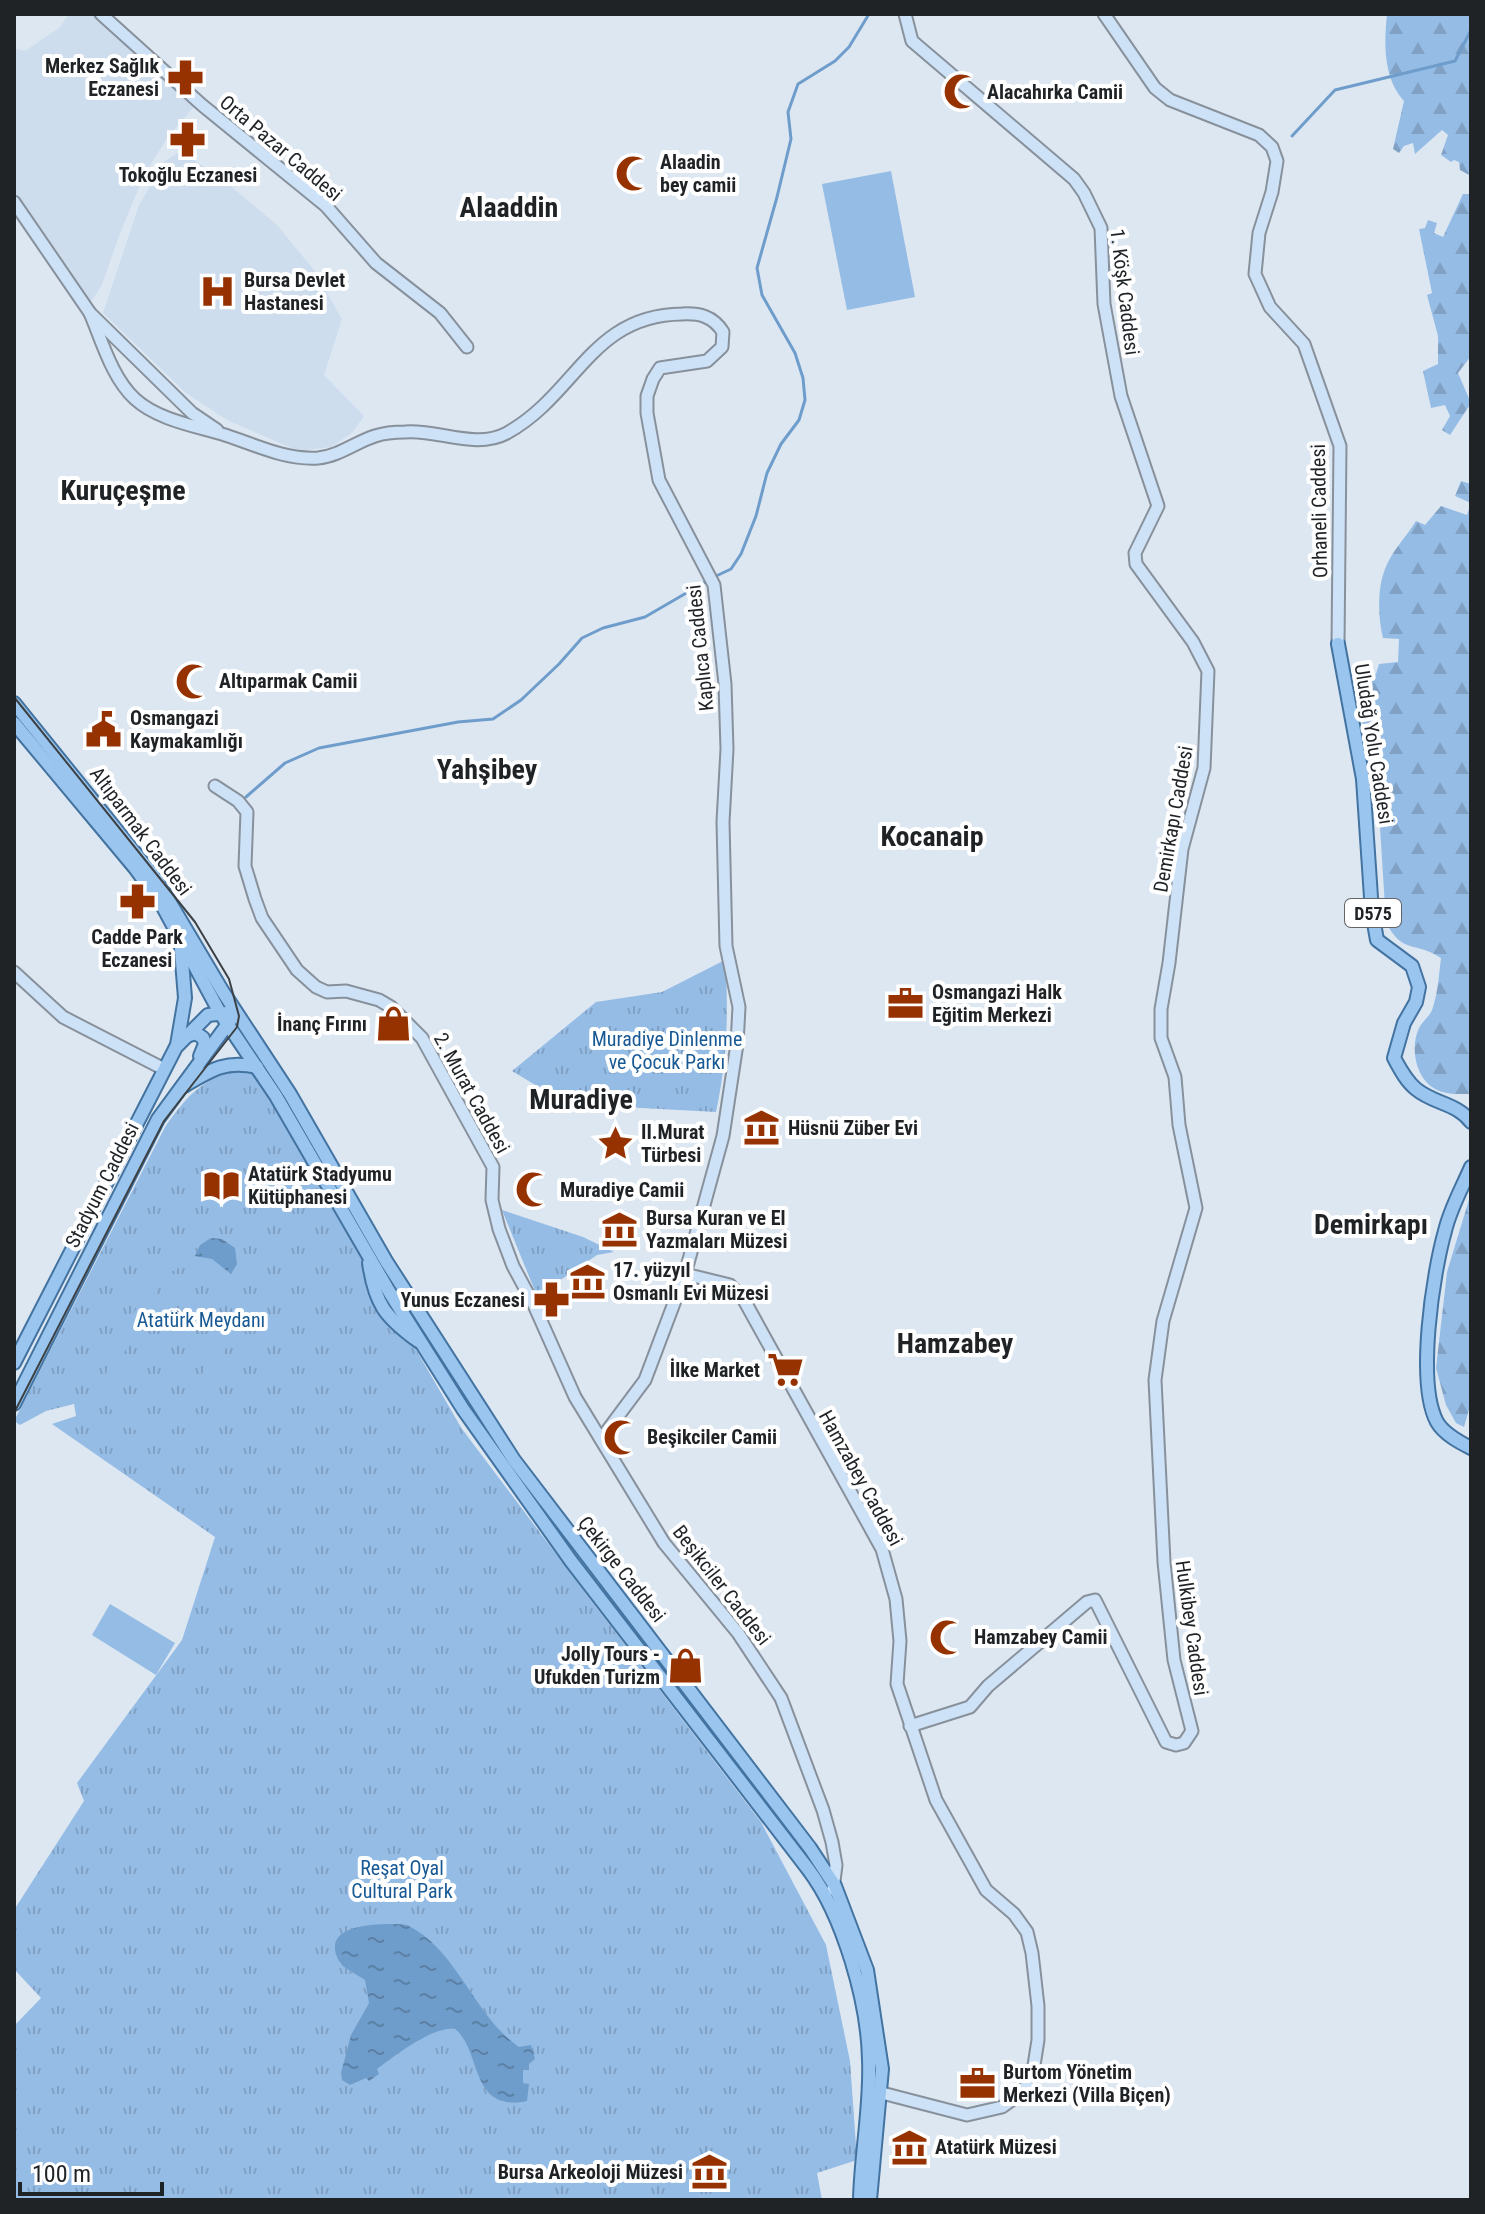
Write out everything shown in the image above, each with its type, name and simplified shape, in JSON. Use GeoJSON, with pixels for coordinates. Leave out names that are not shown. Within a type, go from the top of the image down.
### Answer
{"type":"FeatureCollection","features":[{"type":"Feature","properties":{"kind":"main road","name":"Orta Pazar Caddesi"},"geometry":{"type":"LineString","coordinates":[[101,14],[202,105],[326,206],[376,263],[440,313],[467,347]]}},
{"type":"Feature","properties":{"kind":"main road","name":"1. Köşk Caddesi"},"geometry":{"type":"LineString","coordinates":[[905,14],[912,41],[1035,144],[1074,179],[1084,193],[1101,228],[1104,304],[1121,396],[1158,506]]}},
{"type":"Feature","properties":{"kind":"main road","name":"Orhaneli Caddesi"},"geometry":{"type":"LineString","coordinates":[[1104,14],[1155,88],[1170,100],[1259,135],[1272,147],[1277,161],[1272,192],[1259,233],[1255,274],[1270,307],[1304,344],[1340,446],[1338,644]]}},
{"type":"Feature","properties":{"kind":"main road"},"geometry":{"type":"LineString","coordinates":[[14,202],[90,313],[192,413],[227,436]]}},
{"type":"Feature","properties":{"kind":"main road"},"geometry":{"type":"LineString","coordinates":[[90,313],[109,358],[133,398],[146,408],[227,436]]}},
{"type":"Feature","properties":{"kind":"main road","name":"Kaplıca Caddesi"},"geometry":{"type":"LineString","coordinates":[[227,436],[275,454],[298,458],[322,458],[376,436],[408,431],[488,440],[506,433],[526,419],[555,396],[601,343],[642,318],[691,314],[711,318],[723,332],[722,347],[707,361],[660,368],[653,379],[647,404],[648,428],[659,480],[709,572],[716,601],[724,667],[727,749],[723,822],[726,946],[739,1007],[737,1044],[723,1136],[685,1274],[645,1380],[601,1439]]}},
{"type":"Feature","properties":{"kind":"main road","name":"Demirkapı Caddesi"},"geometry":{"type":"LineString","coordinates":[[1158,506],[1135,553],[1136,564],[1193,642],[1208,671],[1204,768],[1182,849],[1161,1009],[1161,1038],[1175,1077],[1179,1125],[1196,1208]]}},
{"type":"Feature","properties":{"kind":"main road","name":"Uludağ Yolu Caddesi"},"geometry":{"type":"LineString","coordinates":[[1338,644],[1363,779],[1372,912],[1377,940],[1412,966],[1419,987],[1394,1058],[1402,1074],[1418,1091],[1462,1110],[1471,1122]]}},
{"type":"Feature","properties":{"kind":"main road","name":"Altıparmak Caddesi"},"geometry":{"type":"LineString","coordinates":[[14,703],[156,879],[223,992]]}},
{"type":"Feature","properties":{"kind":"main road","name":"Altıparmak Caddesi"},"geometry":{"type":"LineString","coordinates":[[14,723],[162,905],[181,945],[227,1017]]}},
{"type":"Feature","properties":{"kind":"main road","name":"2. Murat Caddesi"},"geometry":{"type":"LineString","coordinates":[[215,786],[238,801],[247,812],[245,866],[255,899],[262,918],[297,970],[316,987],[327,992],[346,991],[379,1000],[391,1007],[422,1038],[493,1167],[492,1200],[499,1229],[513,1266],[534,1305]]}},
{"type":"Feature","properties":{"kind":"main road"},"geometry":{"type":"LineString","coordinates":[[176,1047],[185,998],[181,945]]}},
{"type":"Feature","properties":{"kind":"main road"},"geometry":{"type":"LineString","coordinates":[[14,972],[63,1017],[164,1069]]}},
{"type":"Feature","properties":{"kind":"main road"},"geometry":{"type":"LineString","coordinates":[[223,992],[227,1017]]}},
{"type":"Feature","properties":{"kind":"main road","name":"Çekirge Caddesi"},"geometry":{"type":"LineString","coordinates":[[223,992],[290,1094],[386,1261],[489,1423],[553,1513],[810,1848],[835,1886],[867,1970],[882,2069],[870,2200]]}},
{"type":"Feature","properties":{"kind":"main road"},"geometry":{"type":"LineString","coordinates":[[14,1363],[176,1047],[208,1015],[227,1017],[245,1026]]}},
{"type":"Feature","properties":{"kind":"main road","name":"Çekirge Caddesi"},"geometry":{"type":"LineString","coordinates":[[227,1017],[368,1256],[463,1409],[571,1561],[808,1869],[828,1902],[862,2003],[870,2058],[860,2200]]}},
{"type":"Feature","properties":{"kind":"main road","name":"Stadyum Caddesi"},"geometry":{"type":"LineString","coordinates":[[14,1404],[158,1119],[227,1017]]}},
{"type":"Feature","properties":{"kind":"main road"},"geometry":{"type":"LineString","coordinates":[[186,1036],[196,1033],[205,1044],[191,1073]]}},
{"type":"Feature","properties":{"kind":"main road"},"geometry":{"type":"LineString","coordinates":[[177,1089],[223,1066],[238,1063],[257,1067]]}},
{"type":"Feature","properties":{"kind":"main road"},"geometry":{"type":"LineString","coordinates":[[1471,1167],[1445,1229],[1428,1323],[1428,1383],[1437,1421],[1453,1438],[1471,1448]]}},
{"type":"Feature","properties":{"kind":"main road","name":"Hulkibey Caddesi"},"geometry":{"type":"LineString","coordinates":[[910,1726],[970,1707],[988,1686],[1087,1602],[1095,1600],[1161,1736],[1166,1742],[1176,1745],[1189,1739],[1192,1731],[1174,1660],[1164,1562],[1155,1380],[1163,1321],[1196,1208]]}},
{"type":"Feature","properties":{"kind":"main road","name":"Hamzabey Caddesi"},"geometry":{"type":"LineString","coordinates":[[685,1274],[730,1285],[744,1300],[882,1549],[896,1599],[900,1641],[897,1684],[943,1816],[986,1890],[1014,1914],[1027,1932],[1038,2006],[1038,2040],[1032,2078],[1020,2094],[1002,2107],[967,2115],[882,2093]]}},
{"type":"Feature","properties":{"kind":"main road","name":"Beşikciler Caddesi"},"geometry":{"type":"LineString","coordinates":[[534,1305],[575,1397],[664,1543],[738,1633],[781,1698],[832,1842],[836,1865],[835,1886],[828,1902]]}},
{"type":"Feature","properties":{"kind":"main road"},"geometry":{"type":"LineString","coordinates":[[869,2073],[876,2091],[882,2093]]}},
{"type":"Feature","properties":{"kind":"shaded area"},"geometry":{"type":"Polygon","coordinates":[[[69,14],[98,14],[197,103],[168,137],[145,173],[102,285],[90,303],[14,192],[14,48],[25,51],[59,28],[69,14]]]}},
{"type":"Feature","properties":{"kind":"shaded area","name":"Bursa Devlet Hastanesi"},"geometry":{"type":"Polygon","coordinates":[[[181,151],[227,183],[277,225],[314,270],[342,319],[324,375],[364,416],[352,433],[331,447],[298,451],[227,420],[186,393],[103,313],[139,205],[165,161],[181,151]]]}},
{"type":"Feature","properties":{"kind":"green space"},"geometry":{"type":"Polygon","coordinates":[[[1387,14],[1471,14],[1471,176],[1460,170],[1459,162],[1451,162],[1441,155],[1448,135],[1442,130],[1415,154],[1413,143],[1404,146],[1399,153],[1393,149],[1404,101],[1389,71],[1387,14]]]}},
{"type":"Feature","properties":{"kind":"green space"},"geometry":{"type":"Polygon","coordinates":[[[891,171],[915,297],[847,310],[822,184],[891,171]]]}},
{"type":"Feature","properties":{"kind":"green space"},"geometry":{"type":"Polygon","coordinates":[[[1463,194],[1471,194],[1471,356],[1458,373],[1471,403],[1450,435],[1442,430],[1450,416],[1445,405],[1431,408],[1423,371],[1438,364],[1438,336],[1427,295],[1432,293],[1419,229],[1425,228],[1428,220],[1437,223],[1434,233],[1443,237],[1463,194]]]}},
{"type":"Feature","properties":{"kind":"green space"},"geometry":{"type":"Polygon","coordinates":[[[1461,481],[1471,484],[1471,503],[1455,496],[1461,481]]]}},
{"type":"Feature","properties":{"kind":"green space"},"geometry":{"type":"Polygon","coordinates":[[[1471,503],[1471,1094],[1457,1094],[1439,1091],[1428,1084],[1416,1062],[1416,1036],[1433,1007],[1441,958],[1404,943],[1386,922],[1378,796],[1354,677],[1376,674],[1379,664],[1398,662],[1399,639],[1383,638],[1379,613],[1382,577],[1395,550],[1416,521],[1425,525],[1441,506],[1467,515],[1471,503]]]}},
{"type":"Feature","properties":{"kind":"green space","name":"Muradiye Dinlenme ve Çocuk Parkı"},"geometry":{"type":"Polygon","coordinates":[[[725,960],[726,1036],[716,1112],[567,1104],[512,1071],[596,1002],[662,992],[725,960]]]}},
{"type":"Feature","properties":{"kind":"green space","name":"Reşat Oyal Cultural Park"},"geometry":{"type":"Polygon","coordinates":[[[237,1071],[254,1072],[369,1272],[369,1293],[378,1313],[391,1329],[411,1341],[462,1429],[761,1822],[826,1945],[850,2061],[857,2160],[817,2173],[822,2200],[14,2200],[14,2026],[41,1998],[14,1969],[14,1910],[84,1801],[77,1783],[182,1640],[215,1537],[52,1424],[76,1416],[74,1404],[46,1411],[20,1425],[14,1421],[165,1127],[204,1084],[237,1071]]]}},
{"type":"Feature","properties":{"kind":"green space"},"geometry":{"type":"Polygon","coordinates":[[[1471,1193],[1471,1403],[1464,1427],[1456,1423],[1446,1405],[1436,1368],[1447,1272],[1471,1193]]]}},
{"type":"Feature","properties":{"kind":"green space"},"geometry":{"type":"Polygon","coordinates":[[[502,1210],[583,1237],[614,1252],[597,1255],[537,1296],[502,1210]]]}},
{"type":"Feature","properties":{"kind":"green space"},"geometry":{"type":"Polygon","coordinates":[[[195,1256],[215,1262],[231,1275],[240,1294],[241,1315],[194,1412],[179,1426],[168,1431],[138,1431],[123,1423],[108,1403],[104,1387],[107,1369],[156,1274],[176,1260],[195,1256]],[[198,1264],[182,1267],[161,1281],[116,1368],[114,1391],[119,1406],[138,1421],[162,1424],[182,1413],[231,1317],[232,1299],[227,1283],[207,1267],[198,1264]]]}},
{"type":"Feature","properties":{"kind":"green space"},"geometry":{"type":"Polygon","coordinates":[[[110,1604],[175,1643],[156,1675],[92,1635],[110,1604]]]}},
{"type":"Feature","properties":{"kind":"water"},"geometry":{"type":"Polygon","coordinates":[[[211,1238],[222,1239],[235,1248],[237,1264],[231,1274],[212,1259],[195,1256],[200,1245],[211,1238]]]}},
{"type":"Feature","properties":{"kind":"water"},"geometry":{"type":"Polygon","coordinates":[[[407,1925],[440,1950],[503,2034],[519,2047],[531,2045],[535,2059],[529,2064],[529,2070],[523,2070],[523,2083],[529,2084],[527,2101],[508,2102],[495,2098],[486,2089],[463,2039],[455,2029],[436,2032],[414,2043],[377,2069],[379,2074],[369,2081],[366,2078],[350,2085],[342,2080],[351,2035],[369,2003],[365,1980],[343,1966],[338,1958],[335,1949],[337,1940],[352,1929],[364,1926],[407,1925]]]}},
{"type":"Feature","properties":{"kind":"waterway"},"geometry":{"type":"LineString","coordinates":[[714,577],[731,569],[741,554],[756,516],[767,473],[781,444],[799,420],[805,400],[803,378],[795,353],[762,295],[757,268],[791,139],[788,112],[798,84],[835,61],[849,47],[869,14]]}},
{"type":"Feature","properties":{"kind":"waterway"},"geometry":{"type":"LineString","coordinates":[[1292,136],[1335,90],[1455,61],[1471,30]]}},
{"type":"Feature","properties":{"kind":"waterway"},"geometry":{"type":"LineString","coordinates":[[246,797],[285,763],[319,748],[458,722],[493,719],[521,700],[582,638],[603,628],[645,617],[707,581]]}},
{"type":"Feature","properties":{"kind":"tram line"},"geometry":{"type":"LineString","coordinates":[[14,697],[195,922],[229,979],[239,1016],[237,1027],[164,1121],[14,1413]]}},
{"type":"Feature","properties":{"kind":"place","name":"Merkez Sağlık Eczanesi"},"geometry":{"type":"Point","coordinates":[185,77]}},
{"type":"Feature","properties":{"kind":"place","name":"Alacahırka Camii"},"geometry":{"type":"Point","coordinates":[961,92]}},
{"type":"Feature","properties":{"kind":"place","name":"Tokoğlu Eczanesi"},"geometry":{"type":"Point","coordinates":[188,140]}},
{"type":"Feature","properties":{"kind":"place","name":"Alaadin bey camii"},"geometry":{"type":"Point","coordinates":[634,174]}},
{"type":"Feature","properties":{"kind":"place","name":"Bursa Devlet Hastanesi"},"geometry":{"type":"Point","coordinates":[218,292]}},
{"type":"Feature","properties":{"kind":"place","name":"Altıparmak Camii"},"geometry":{"type":"Point","coordinates":[193,681]}},
{"type":"Feature","properties":{"kind":"place","name":"Osmangazi Kaymakamlığı"},"geometry":{"type":"Point","coordinates":[104,730]}},
{"type":"Feature","properties":{"kind":"place","name":"Cadde Park Eczanesi"},"geometry":{"type":"Point","coordinates":[137,902]}},
{"type":"Feature","properties":{"kind":"place","name":"Osmangazi Halk Eğitim Merkezi"},"geometry":{"type":"Point","coordinates":[906,1003]}},
{"type":"Feature","properties":{"kind":"place","name":"İnanç Fırını"},"geometry":{"type":"Point","coordinates":[393,1024]}},
{"type":"Feature","properties":{"kind":"place","name":"Hüsnü Züber Evi"},"geometry":{"type":"Point","coordinates":[762,1128]}},
{"type":"Feature","properties":{"kind":"place","name":"II.Murat Türbesi"},"geometry":{"type":"Point","coordinates":[615,1143]}},
{"type":"Feature","properties":{"kind":"place","name":"Atatürk Stadyumu Kütüphanesi"},"geometry":{"type":"Point","coordinates":[222,1186]}},
{"type":"Feature","properties":{"kind":"place","name":"Muradiye Camii"},"geometry":{"type":"Point","coordinates":[534,1190]}},
{"type":"Feature","properties":{"kind":"place","name":"Bursa Kuran ve El Yazmaları Müzesi"},"geometry":{"type":"Point","coordinates":[620,1230]}},
{"type":"Feature","properties":{"kind":"place","name":"17. yüzyıl Osmanlı Evi Müzesi"},"geometry":{"type":"Point","coordinates":[587,1282]}},
{"type":"Feature","properties":{"kind":"place","name":"Yunus Eczanesi"},"geometry":{"type":"Point","coordinates":[551,1300]}},
{"type":"Feature","properties":{"kind":"place","name":"İlke Market"},"geometry":{"type":"Point","coordinates":[786,1370]}},
{"type":"Feature","properties":{"kind":"place","name":"Beşikciler Camii"},"geometry":{"type":"Point","coordinates":[621,1437]}},
{"type":"Feature","properties":{"kind":"place","name":"Hamzabey Camii"},"geometry":{"type":"Point","coordinates":[948,1637]}},
{"type":"Feature","properties":{"kind":"place","name":"Jolly Tours - Ufukden Turizm"},"geometry":{"type":"Point","coordinates":[686,1665]}},
{"type":"Feature","properties":{"kind":"place","name":"Burtom Yönetim Merkezi (Villa Biçen)"},"geometry":{"type":"Point","coordinates":[977,2083]}},
{"type":"Feature","properties":{"kind":"place","name":"Atatürk Müzesi"},"geometry":{"type":"Point","coordinates":[909,2147]}},
{"type":"Feature","properties":{"kind":"place","name":"Bursa Arkeoloji Müzesi"},"geometry":{"type":"Point","coordinates":[709,2172]}},
{"type":"Feature","properties":{"kind":"district","name":"Alaaddin"},"geometry":{"type":"Point","coordinates":[509,207]}},
{"type":"Feature","properties":{"kind":"district","name":"Kuruçeşme"},"geometry":{"type":"Point","coordinates":[123,490]}},
{"type":"Feature","properties":{"kind":"district","name":"Yahşibey"},"geometry":{"type":"Point","coordinates":[487,769]}},
{"type":"Feature","properties":{"kind":"district","name":"Kocanaip"},"geometry":{"type":"Point","coordinates":[932,836]}},
{"type":"Feature","properties":{"kind":"district","name":"Muradiye"},"geometry":{"type":"Point","coordinates":[581,1099]}},
{"type":"Feature","properties":{"kind":"district","name":"Demirkapı"},"geometry":{"type":"Point","coordinates":[1371,1224]}},
{"type":"Feature","properties":{"kind":"district","name":"Hamzabey"},"geometry":{"type":"Point","coordinates":[955,1343]}},
{"type":"Feature","properties":{"kind":"park label","name":"Atatürk Meydanı"},"geometry":{"type":"Point","coordinates":[201,1320]}}]}
